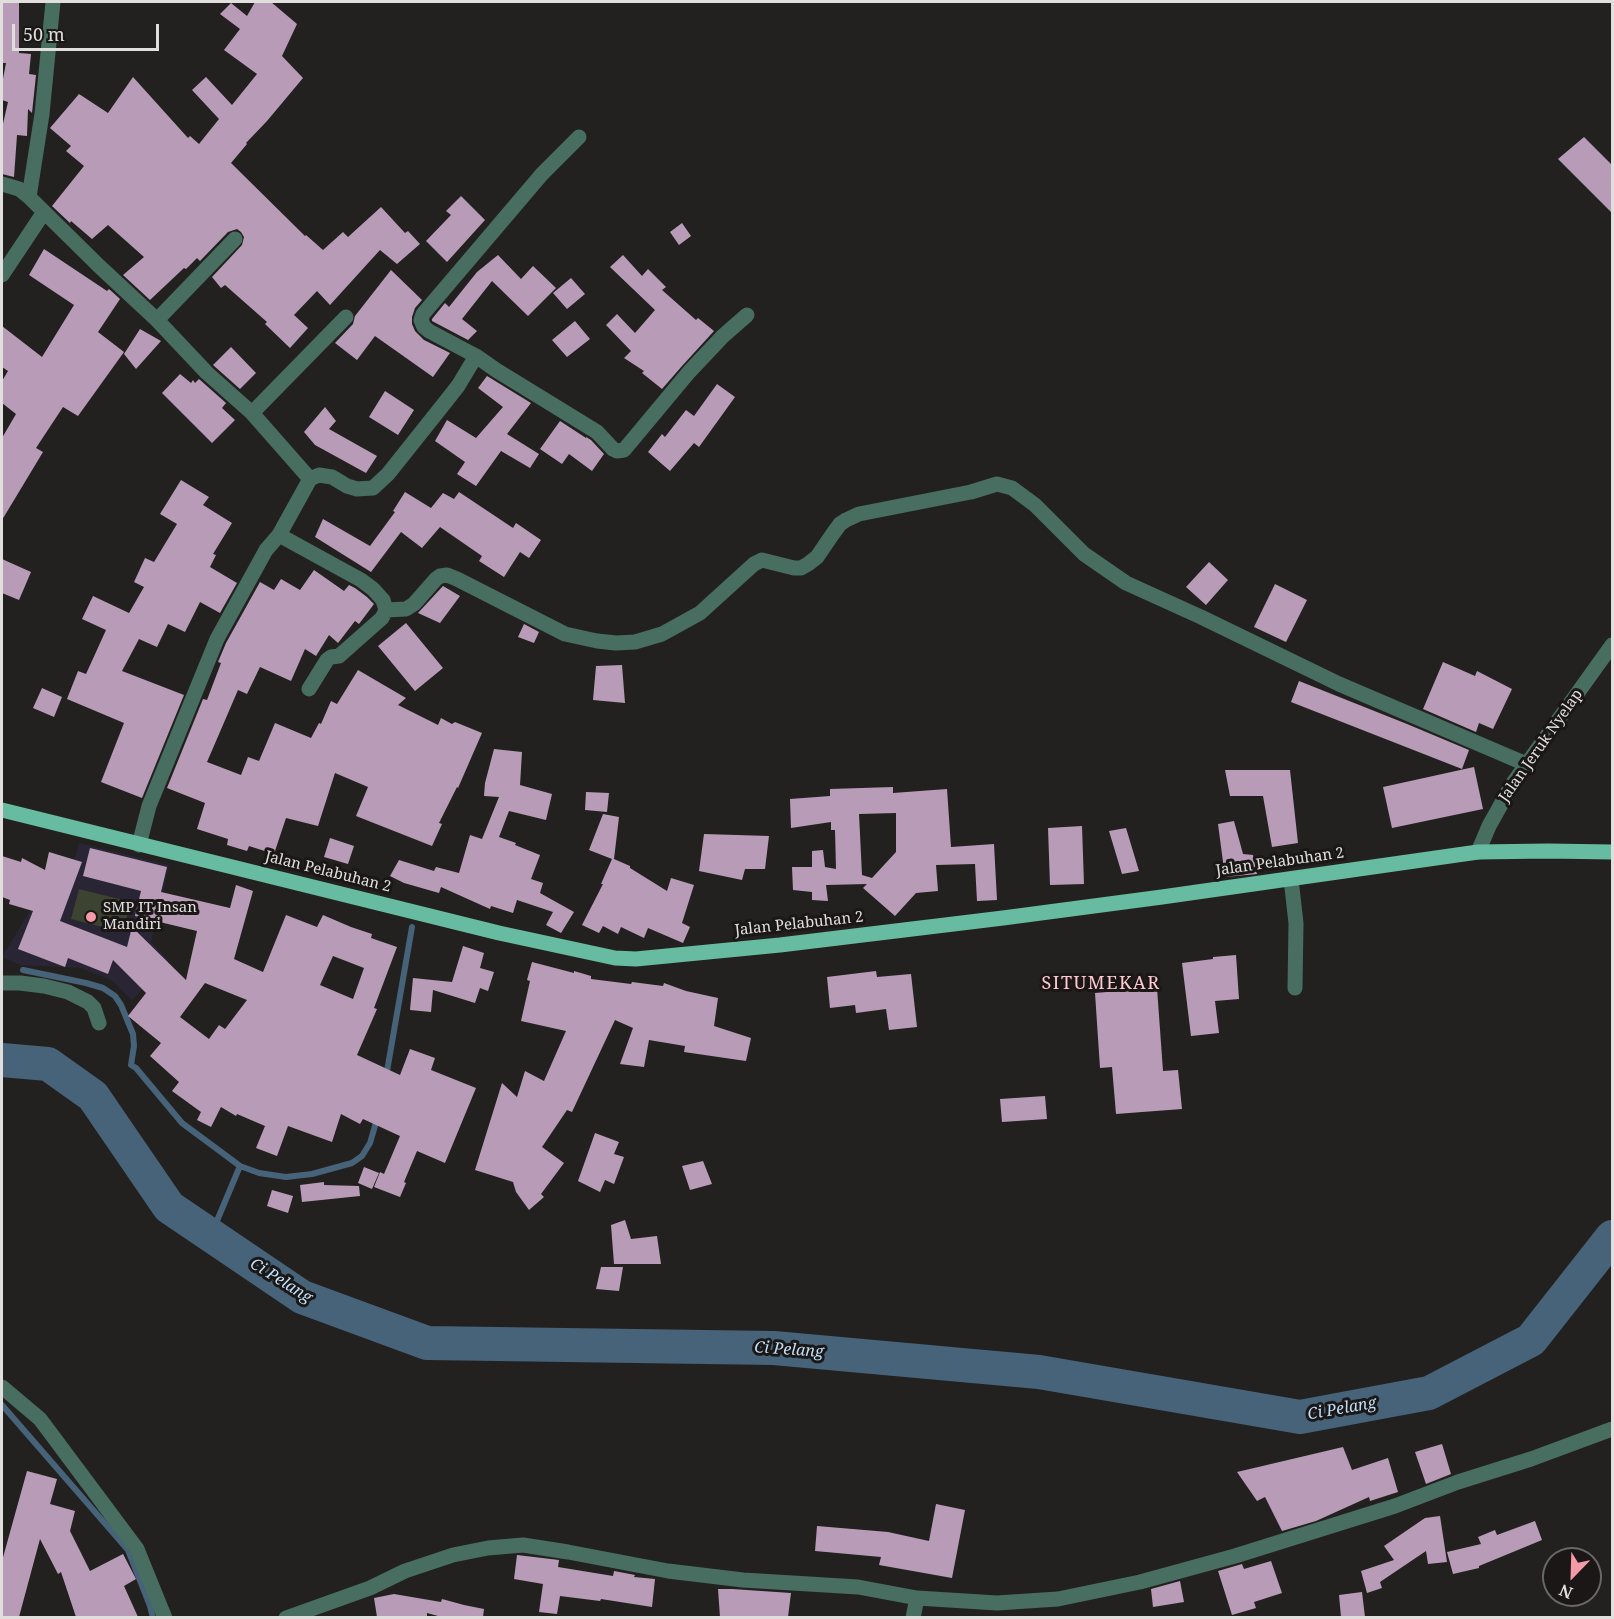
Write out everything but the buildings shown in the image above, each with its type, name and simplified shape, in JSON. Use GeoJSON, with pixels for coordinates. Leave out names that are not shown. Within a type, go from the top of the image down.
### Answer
{"type":"FeatureCollection","features":[{"type":"Feature","properties":{"kind":"main road","name":"Jalan Pelabuhan 2"},"geometry":{"type":"LineString","coordinates":[[2,810],[499,933],[615,958],[636,959],[780,945],[1128,902],[1479,852],[1612,852]]}},
{"type":"Feature","properties":{"kind":"street"},"geometry":{"type":"LineString","coordinates":[[29,197],[42,114],[53,2]]}},
{"type":"Feature","properties":{"kind":"street"},"geometry":{"type":"LineString","coordinates":[[579,137],[542,174],[423,314],[421,320],[424,327],[476,356],[597,432],[613,449],[621,451],[629,446],[689,372],[723,336],[747,315]]}},
{"type":"Feature","properties":{"kind":"street"},"geometry":{"type":"LineString","coordinates":[[2,184],[19,189],[29,197],[157,321],[207,373],[252,413],[310,479]]}},
{"type":"Feature","properties":{"kind":"street"},"geometry":{"type":"LineString","coordinates":[[2,275],[44,212]]}},
{"type":"Feature","properties":{"kind":"street"},"geometry":{"type":"LineString","coordinates":[[157,321],[235,239]]}},
{"type":"Feature","properties":{"kind":"street"},"geometry":{"type":"LineString","coordinates":[[252,413],[346,317]]}},
{"type":"Feature","properties":{"kind":"street"},"geometry":{"type":"LineString","coordinates":[[139,845],[149,806],[217,639],[266,550],[279,536],[310,479],[319,475],[326,476],[357,489],[373,488],[388,474],[458,386],[476,356]]}},
{"type":"Feature","properties":{"kind":"street"},"geometry":{"type":"LineString","coordinates":[[386,610],[406,609],[414,604],[436,579],[447,575],[565,634],[597,641],[635,642],[662,634],[700,613],[754,564],[762,560],[801,568],[817,557],[836,529],[846,520],[859,514],[970,492],[997,484],[1011,488],[1035,506],[1084,554],[1126,583],[1201,616],[1339,684],[1526,764]]}},
{"type":"Feature","properties":{"kind":"street"},"geometry":{"type":"LineString","coordinates":[[279,536],[360,580],[383,600],[386,610],[382,618],[347,650],[327,660],[309,689]]}},
{"type":"Feature","properties":{"kind":"street","name":"Jalan Jeruk Nyelap"},"geometry":{"type":"LineString","coordinates":[[1479,852],[1489,826],[1513,783],[1612,645]]}},
{"type":"Feature","properties":{"kind":"street"},"geometry":{"type":"LineString","coordinates":[[1291,879],[1296,923],[1295,988]]}},
{"type":"Feature","properties":{"kind":"street"},"geometry":{"type":"LineString","coordinates":[[2,983],[44,986],[68,992],[88,1002],[94,1008],[99,1023]]}},
{"type":"Feature","properties":{"kind":"street"},"geometry":{"type":"LineString","coordinates":[[2,1387],[40,1419],[137,1549],[165,1617]]}},
{"type":"Feature","properties":{"kind":"street"},"geometry":{"type":"LineString","coordinates":[[286,1617],[370,1588],[405,1570],[453,1555],[488,1548],[523,1545],[668,1571],[744,1580],[858,1587],[995,1610],[1114,1588],[1188,1570],[1395,1506],[1612,1429]]}},
{"type":"Feature","properties":{"kind":"street"},"geometry":{"type":"LineString","coordinates":[[913,1617],[917,1598]]}},
{"type":"Feature","properties":{"kind":"shaded area","name":"SMP IT Insan Mandiri"},"geometry":{"type":"Polygon","coordinates":[[[79,843],[169,865],[151,942],[169,961],[132,1000],[111,980],[80,968],[20,965],[2,957],[30,911],[39,882],[66,890],[79,843]]]}},
{"type":"Feature","properties":{"kind":"green space"},"geometry":{"type":"Polygon","coordinates":[[[79,889],[131,902],[123,932],[71,919],[79,889]]]}},
{"type":"Feature","properties":{"kind":"waterway"},"geometry":{"type":"LineString","coordinates":[[386,1077],[412,927]]}},
{"type":"Feature","properties":{"kind":"waterway"},"geometry":{"type":"LineString","coordinates":[[23,970],[86,983],[103,988],[115,996],[133,1034],[131,1065],[182,1123],[240,1166],[259,1173],[286,1177],[312,1174],[352,1163],[362,1156],[370,1143],[377,1119]]}},
{"type":"Feature","properties":{"kind":"waterway","name":"Ci Pelang"},"geometry":{"type":"LineString","coordinates":[[2,1060],[48,1064],[93,1096],[169,1207],[302,1297],[427,1343],[774,1348],[1039,1372],[1300,1417],[1429,1393],[1531,1340],[1612,1237]]}},
{"type":"Feature","properties":{"kind":"waterway"},"geometry":{"type":"LineString","coordinates":[[211,1235],[240,1166]]}},
{"type":"Feature","properties":{"kind":"waterway"},"geometry":{"type":"LineString","coordinates":[[2,1405],[128,1550],[153,1618]]}},
{"type":"Feature","properties":{"kind":"place","name":"SMP IT Insan Mandiri"},"geometry":{"type":"Point","coordinates":[91,917]}},
{"type":"Feature","properties":{"kind":"district","name":"SITUMEKAR"},"geometry":{"type":"Point","coordinates":[1101,984]}}]}
